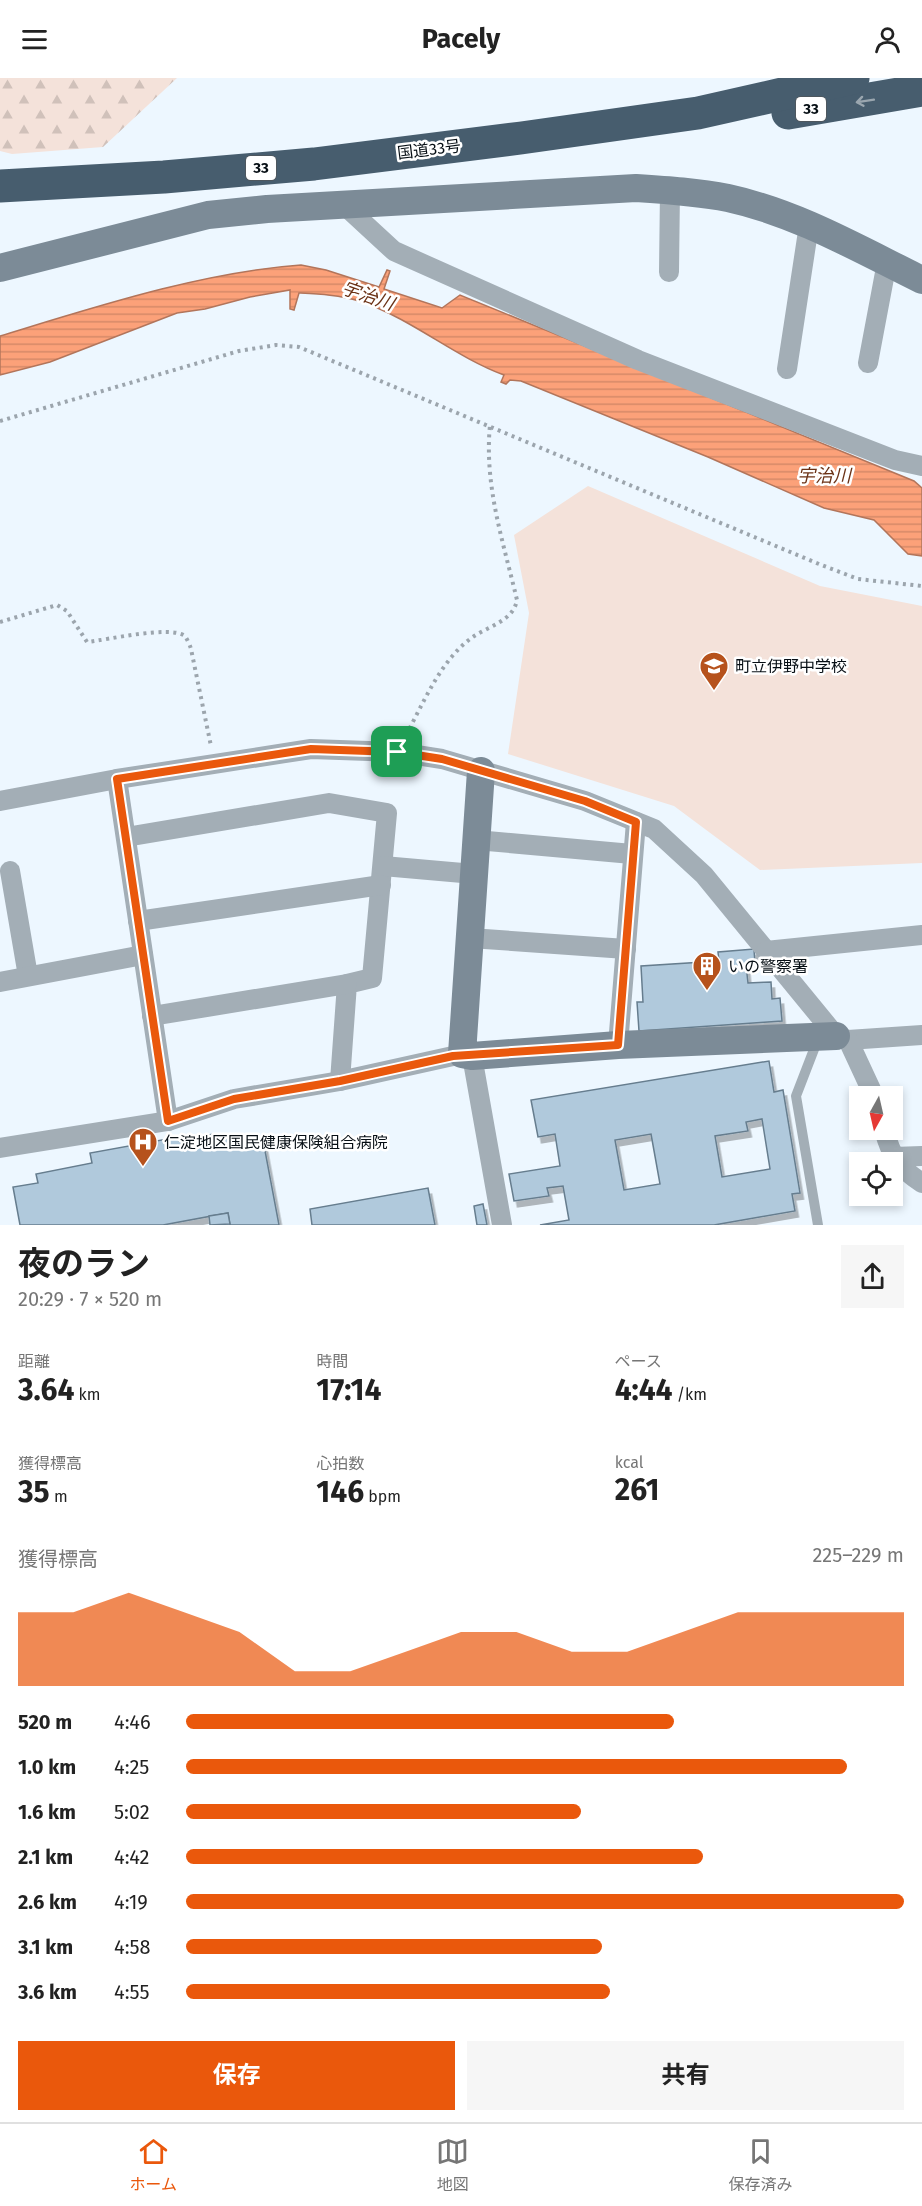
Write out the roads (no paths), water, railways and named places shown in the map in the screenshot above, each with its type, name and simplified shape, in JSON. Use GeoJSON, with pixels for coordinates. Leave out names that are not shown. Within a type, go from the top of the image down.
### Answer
{"type":"FeatureCollection","features":[{"type":"Feature","properties":{"kind":"highway","name":"33"},"geometry":{"type":"LineString","coordinates":[[521,138],[746,78]]}},
{"type":"Feature","properties":{"kind":"highway","name":"国道33号"},"geometry":{"type":"LineString","coordinates":[[0,186],[164,177],[314,164],[521,138],[698,112],[853,78]]}},
{"type":"Feature","properties":{"kind":"highway","name":"33"},"geometry":{"type":"LineString","coordinates":[[698,112],[779,114],[922,90]]}},
{"type":"Feature","properties":{"kind":"street"},"geometry":{"type":"LineString","coordinates":[[0,268],[208,215],[343,204],[636,188],[728,198],[764,208],[809,225],[922,280]]}},
{"type":"Feature","properties":{"kind":"street"},"geometry":{"type":"LineString","coordinates":[[669,272],[670,190]]}},
{"type":"Feature","properties":{"kind":"street"},"geometry":{"type":"LineString","coordinates":[[343,204],[394,251],[638,360],[895,460],[922,466]]}},
{"type":"Feature","properties":{"kind":"street"},"geometry":{"type":"LineString","coordinates":[[786,369],[809,225]]}},
{"type":"Feature","properties":{"kind":"street"},"geometry":{"type":"LineString","coordinates":[[868,363],[887,262]]}},
{"type":"Feature","properties":{"kind":"street"},"geometry":{"type":"LineString","coordinates":[[0,801],[117,779],[311,749],[397,752],[442,759],[585,801],[654,829],[704,875],[834,1037],[867,1086]]}},
{"type":"Feature","properties":{"kind":"street"},"geometry":{"type":"LineString","coordinates":[[481,771],[470,938],[467,1055],[502,1225]]}},
{"type":"Feature","properties":{"kind":"street"},"geometry":{"type":"LineString","coordinates":[[117,779],[168,1121]]}},
{"type":"Feature","properties":{"kind":"street"},"geometry":{"type":"LineString","coordinates":[[126,837],[329,804],[387,813],[372,978],[152,1016]]}},
{"type":"Feature","properties":{"kind":"street"},"geometry":{"type":"LineString","coordinates":[[618,1045],[636,822]]}},
{"type":"Feature","properties":{"kind":"street"},"geometry":{"type":"LineString","coordinates":[[476,840],[632,854]]}},
{"type":"Feature","properties":{"kind":"street"},"geometry":{"type":"LineString","coordinates":[[10,871],[28,976]]}},
{"type":"Feature","properties":{"kind":"street"},"geometry":{"type":"LineString","coordinates":[[138,921],[382,876],[474,874]]}},
{"type":"Feature","properties":{"kind":"street"},"geometry":{"type":"LineString","coordinates":[[766,951],[922,936]]}},
{"type":"Feature","properties":{"kind":"street"},"geometry":{"type":"LineString","coordinates":[[470,938],[626,949]]}},
{"type":"Feature","properties":{"kind":"street"},"geometry":{"type":"LineString","coordinates":[[0,982],[143,955]]}},
{"type":"Feature","properties":{"kind":"street"},"geometry":{"type":"LineString","coordinates":[[340,1081],[347,984]]}},
{"type":"Feature","properties":{"kind":"street"},"geometry":{"type":"LineString","coordinates":[[0,1148],[168,1121],[234,1099],[340,1081],[467,1055],[618,1045],[922,1035]]}},
{"type":"Feature","properties":{"kind":"street"},"geometry":{"type":"LineString","coordinates":[[903,1157],[922,1156]]}},
{"type":"Feature","properties":{"kind":"street"},"geometry":{"type":"LineString","coordinates":[[903,1170],[922,1184]]}},
{"type":"Feature","properties":{"kind":"lane"},"geometry":{"type":"LineString","coordinates":[[818,1225],[796,1096],[834,1037]]}},
{"type":"Feature","properties":{"kind":"water","name":"宇治川"},"geometry":{"type":"Polygon","coordinates":[[[301,265],[326,270],[379,287],[387,270],[390,271],[384,289],[442,308],[460,295],[914,481],[922,488],[922,556],[908,554],[874,520],[824,508],[708,457],[521,381],[510,380],[506,384],[501,382],[504,375],[467,358],[378,308],[344,297],[299,293],[294,310],[290,309],[290,290],[177,313],[50,362],[0,375],[0,336],[187,283],[264,269],[301,265]]]}},
{"type":"Feature","properties":{"kind":"place","name":"町立伊野中学校"},"geometry":{"type":"Point","coordinates":[714,692]}},
{"type":"Feature","properties":{"kind":"place","name":"いの警察署"},"geometry":{"type":"Point","coordinates":[707,992]}},
{"type":"Feature","properties":{"kind":"place","name":"仁淀地区国民健康保険組合病院"},"geometry":{"type":"Point","coordinates":[143,1168]}}]}
